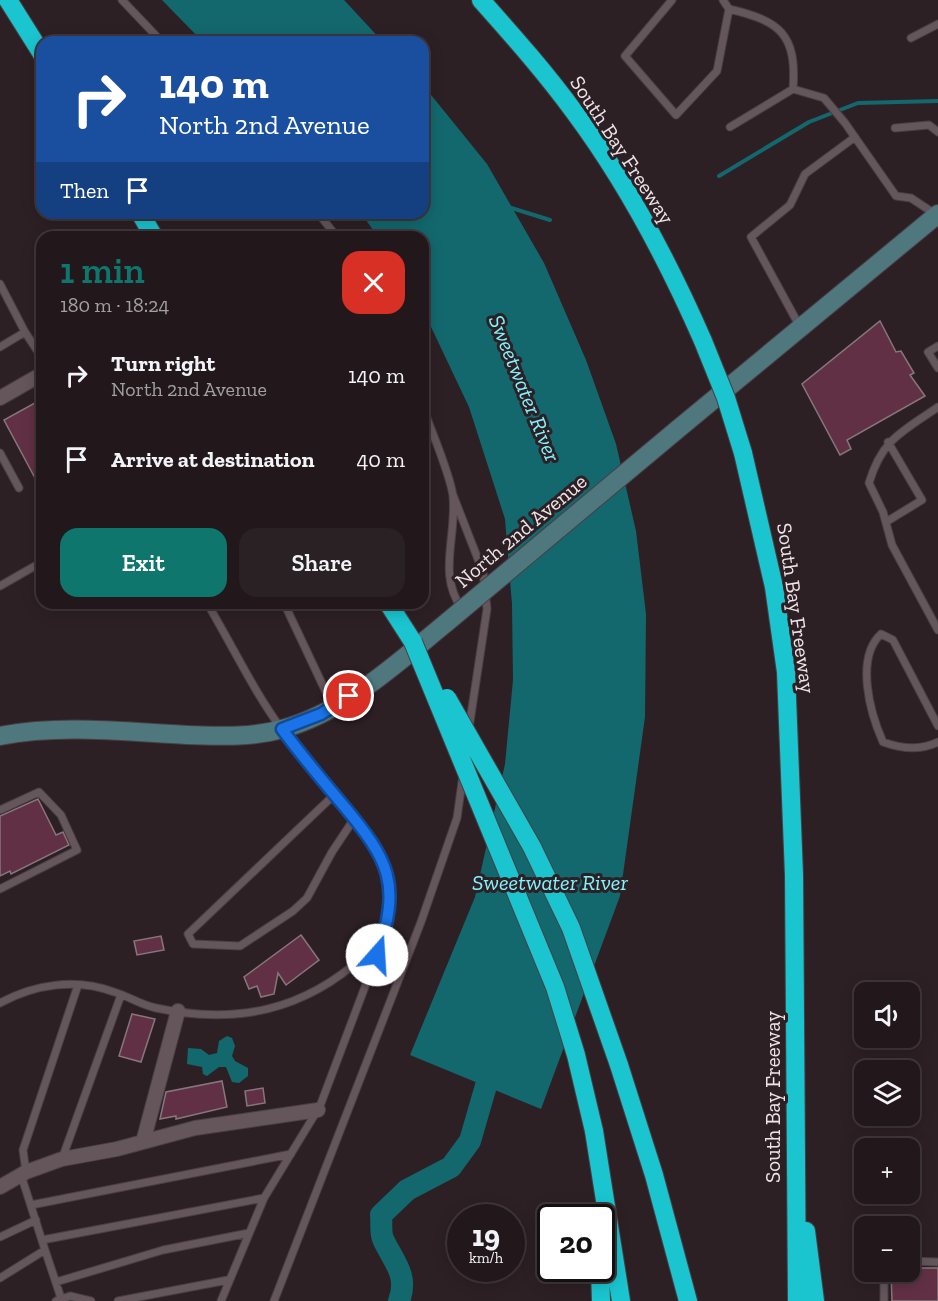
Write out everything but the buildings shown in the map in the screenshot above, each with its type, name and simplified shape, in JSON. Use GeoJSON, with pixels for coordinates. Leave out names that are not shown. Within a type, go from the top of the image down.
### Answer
{"type":"FeatureCollection","features":[{"type":"Feature","properties":{"kind":"highway"},"geometry":{"type":"LineString","coordinates":[[8,0],[36,44]]}},
{"type":"Feature","properties":{"kind":"highway","name":"South Bay Freeway"},"geometry":{"type":"LineString","coordinates":[[480,0],[576,113],[642,216],[675,276],[703,341],[726,398],[743,453],[774,587],[786,672],[794,875],[797,1301]]}},
{"type":"Feature","properties":{"kind":"highway"},"geometry":{"type":"LineString","coordinates":[[392,609],[481,755],[532,847],[571,927],[654,1175],[688,1301]]}},
{"type":"Feature","properties":{"kind":"highway"},"geometry":{"type":"LineString","coordinates":[[413,642],[555,987],[576,1055],[594,1131],[621,1301]]}},
{"type":"Feature","properties":{"kind":"highway"},"geometry":{"type":"LineString","coordinates":[[796,1153],[815,1301]]}},
{"type":"Feature","properties":{"kind":"highway"},"geometry":{"type":"LineString","coordinates":[[600,1169],[600,1204]]}},
{"type":"Feature","properties":{"kind":"highway"},"geometry":{"type":"LineString","coordinates":[[600,1282],[601,1301]]}},
{"type":"Feature","properties":{"kind":"street","name":"North 2nd Avenue"},"geometry":{"type":"LineString","coordinates":[[0,736],[24,731],[61,730],[232,736],[282,729],[333,707],[377,679],[446,623],[800,327],[937,216]]}},
{"type":"Feature","properties":{"kind":"street"},"geometry":{"type":"LineString","coordinates":[[0,398],[36,377]]}},
{"type":"Feature","properties":{"kind":"street"},"geometry":{"type":"LineString","coordinates":[[143,1142],[178,1011]]}},
{"type":"Feature","properties":{"kind":"street"},"geometry":{"type":"LineString","coordinates":[[0,1187],[24,1174],[62,1159],[143,1142],[195,1128],[318,1110]]}},
{"type":"Feature","properties":{"kind":"lane"},"geometry":{"type":"LineString","coordinates":[[122,0],[156,36]]}},
{"type":"Feature","properties":{"kind":"lane"},"geometry":{"type":"LineString","coordinates":[[672,0],[626,56],[676,115],[717,70],[729,9]]}},
{"type":"Feature","properties":{"kind":"lane"},"geometry":{"type":"LineString","coordinates":[[723,0],[729,9],[760,16],[782,30],[795,63],[793,89]]}},
{"type":"Feature","properties":{"kind":"lane"},"geometry":{"type":"LineString","coordinates":[[911,38],[938,24]]}},
{"type":"Feature","properties":{"kind":"lane"},"geometry":{"type":"LineString","coordinates":[[730,127],[793,89],[824,98],[845,123],[896,196],[911,198],[937,216]]}},
{"type":"Feature","properties":{"kind":"lane"},"geometry":{"type":"LineString","coordinates":[[895,128],[929,125],[938,132]]}},
{"type":"Feature","properties":{"kind":"lane"},"geometry":{"type":"LineString","coordinates":[[800,327],[751,237],[790,205],[806,174],[855,137]]}},
{"type":"Feature","properties":{"kind":"lane"},"geometry":{"type":"LineString","coordinates":[[323,219],[332,231]]}},
{"type":"Feature","properties":{"kind":"lane"},"geometry":{"type":"LineString","coordinates":[[0,284],[36,348]]}},
{"type":"Feature","properties":{"kind":"lane"},"geometry":{"type":"LineString","coordinates":[[0,347],[26,332]]}},
{"type":"Feature","properties":{"kind":"lane"},"geometry":{"type":"LineString","coordinates":[[938,346],[928,352],[938,368]]}},
{"type":"Feature","properties":{"kind":"lane"},"geometry":{"type":"LineString","coordinates":[[938,407],[888,442],[875,462],[869,483],[886,522],[892,545],[938,630]]}},
{"type":"Feature","properties":{"kind":"lane"},"geometry":{"type":"LineString","coordinates":[[274,1301],[422,922],[457,818],[476,669],[487,609],[483,572],[429,425]]}},
{"type":"Feature","properties":{"kind":"lane"},"geometry":{"type":"LineString","coordinates":[[886,522],[922,500],[888,442]]}},
{"type":"Feature","properties":{"kind":"lane"},"geometry":{"type":"LineString","coordinates":[[0,453],[19,488]]}},
{"type":"Feature","properties":{"kind":"lane"},"geometry":{"type":"LineString","coordinates":[[453,495],[449,579],[452,595],[462,609]]}},
{"type":"Feature","properties":{"kind":"lane"},"geometry":{"type":"LineString","coordinates":[[0,586],[36,565]]}},
{"type":"Feature","properties":{"kind":"lane"},"geometry":{"type":"LineString","coordinates":[[211,609],[282,729],[376,847],[386,871],[390,911],[385,934],[318,1110],[264,1198],[221,1301]]}},
{"type":"Feature","properties":{"kind":"lane"},"geometry":{"type":"LineString","coordinates":[[287,609],[333,707]]}},
{"type":"Feature","properties":{"kind":"lane"},"geometry":{"type":"LineString","coordinates":[[938,726],[893,640],[881,634],[872,643],[868,665],[870,698],[883,742],[898,747],[926,748],[938,742]]}},
{"type":"Feature","properties":{"kind":"lane"},"geometry":{"type":"LineString","coordinates":[[0,810],[39,792],[61,815],[77,849],[0,889]]}},
{"type":"Feature","properties":{"kind":"lane"},"geometry":{"type":"LineString","coordinates":[[334,795],[188,934],[193,944],[240,946],[293,911],[307,898],[332,852],[354,819]]}},
{"type":"Feature","properties":{"kind":"lane"},"geometry":{"type":"LineString","coordinates":[[0,1003],[38,988],[78,985],[121,995],[154,1008],[220,1016],[281,1007],[330,984],[353,967],[385,934]]}},
{"type":"Feature","properties":{"kind":"lane"},"geometry":{"type":"LineString","coordinates":[[78,985],[23,1150],[24,1174],[31,1205],[56,1282],[58,1300],[70,1296],[91,1301]]}},
{"type":"Feature","properties":{"kind":"lane"},"geometry":{"type":"LineString","coordinates":[[62,1159],[121,995]]}},
{"type":"Feature","properties":{"kind":"lane"},"geometry":{"type":"LineString","coordinates":[[31,1205],[291,1154]]}},
{"type":"Feature","properties":{"kind":"lane"},"geometry":{"type":"LineString","coordinates":[[42,1240],[264,1198]]}},
{"type":"Feature","properties":{"kind":"lane"},"geometry":{"type":"LineString","coordinates":[[0,1237],[36,1220]]}},
{"type":"Feature","properties":{"kind":"lane"},"geometry":{"type":"LineString","coordinates":[[56,1282],[163,1250],[249,1233]]}},
{"type":"Feature","properties":{"kind":"lane"},"geometry":{"type":"LineString","coordinates":[[0,1278],[45,1250]]}},
{"type":"Feature","properties":{"kind":"lane"},"geometry":{"type":"LineString","coordinates":[[920,1261],[938,1262]]}},
{"type":"Feature","properties":{"kind":"lane"},"geometry":{"type":"LineString","coordinates":[[118,1301],[228,1280]]}},
{"type":"Feature","properties":{"kind":"lane"},"geometry":{"type":"LineString","coordinates":[[884,1282],[884,1301]]}},
{"type":"Feature","properties":{"kind":"water"},"geometry":{"type":"Polygon","coordinates":[[[162,0],[344,0],[377,36],[197,36],[162,0]]]}},
{"type":"Feature","properties":{"kind":"water","name":"Sweetwater River"},"geometry":{"type":"Polygon","coordinates":[[[429,92],[487,164],[544,263],[586,360],[616,444],[636,531],[646,614],[645,717],[620,896],[541,1109],[410,1055],[475,897],[505,764],[513,680],[512,604],[505,519],[469,407],[429,323],[429,231],[374,231],[365,219],[429,219],[429,92]]]}},
{"type":"Feature","properties":{"kind":"water"},"geometry":{"type":"Polygon","coordinates":[[[227,1036],[232,1038],[235,1046],[232,1056],[235,1061],[248,1068],[248,1076],[239,1083],[232,1082],[226,1067],[219,1067],[207,1076],[203,1074],[202,1067],[187,1064],[188,1048],[201,1049],[209,1055],[217,1053],[219,1041],[227,1036]]]}},
{"type":"Feature","properties":{"kind":"waterway"},"geometry":{"type":"LineString","coordinates":[[719,176],[809,122],[858,103],[938,101]]}},
{"type":"Feature","properties":{"kind":"waterway"},"geometry":{"type":"LineString","coordinates":[[508,207],[550,220]]}},
{"type":"Feature","properties":{"kind":"waterway","name":"Sweetwater River"},"geometry":{"type":"LineString","coordinates":[[399,1301],[402,1292],[401,1276],[382,1236],[381,1215],[407,1190],[451,1167],[470,1141],[494,1058]]}},
{"type":"Feature","properties":{"kind":"route"},"geometry":{"type":"LineString","coordinates":[[349,696],[321,714],[282,729],[315,774],[368,835],[381,857],[389,886],[390,911],[377,955]]}}]}
